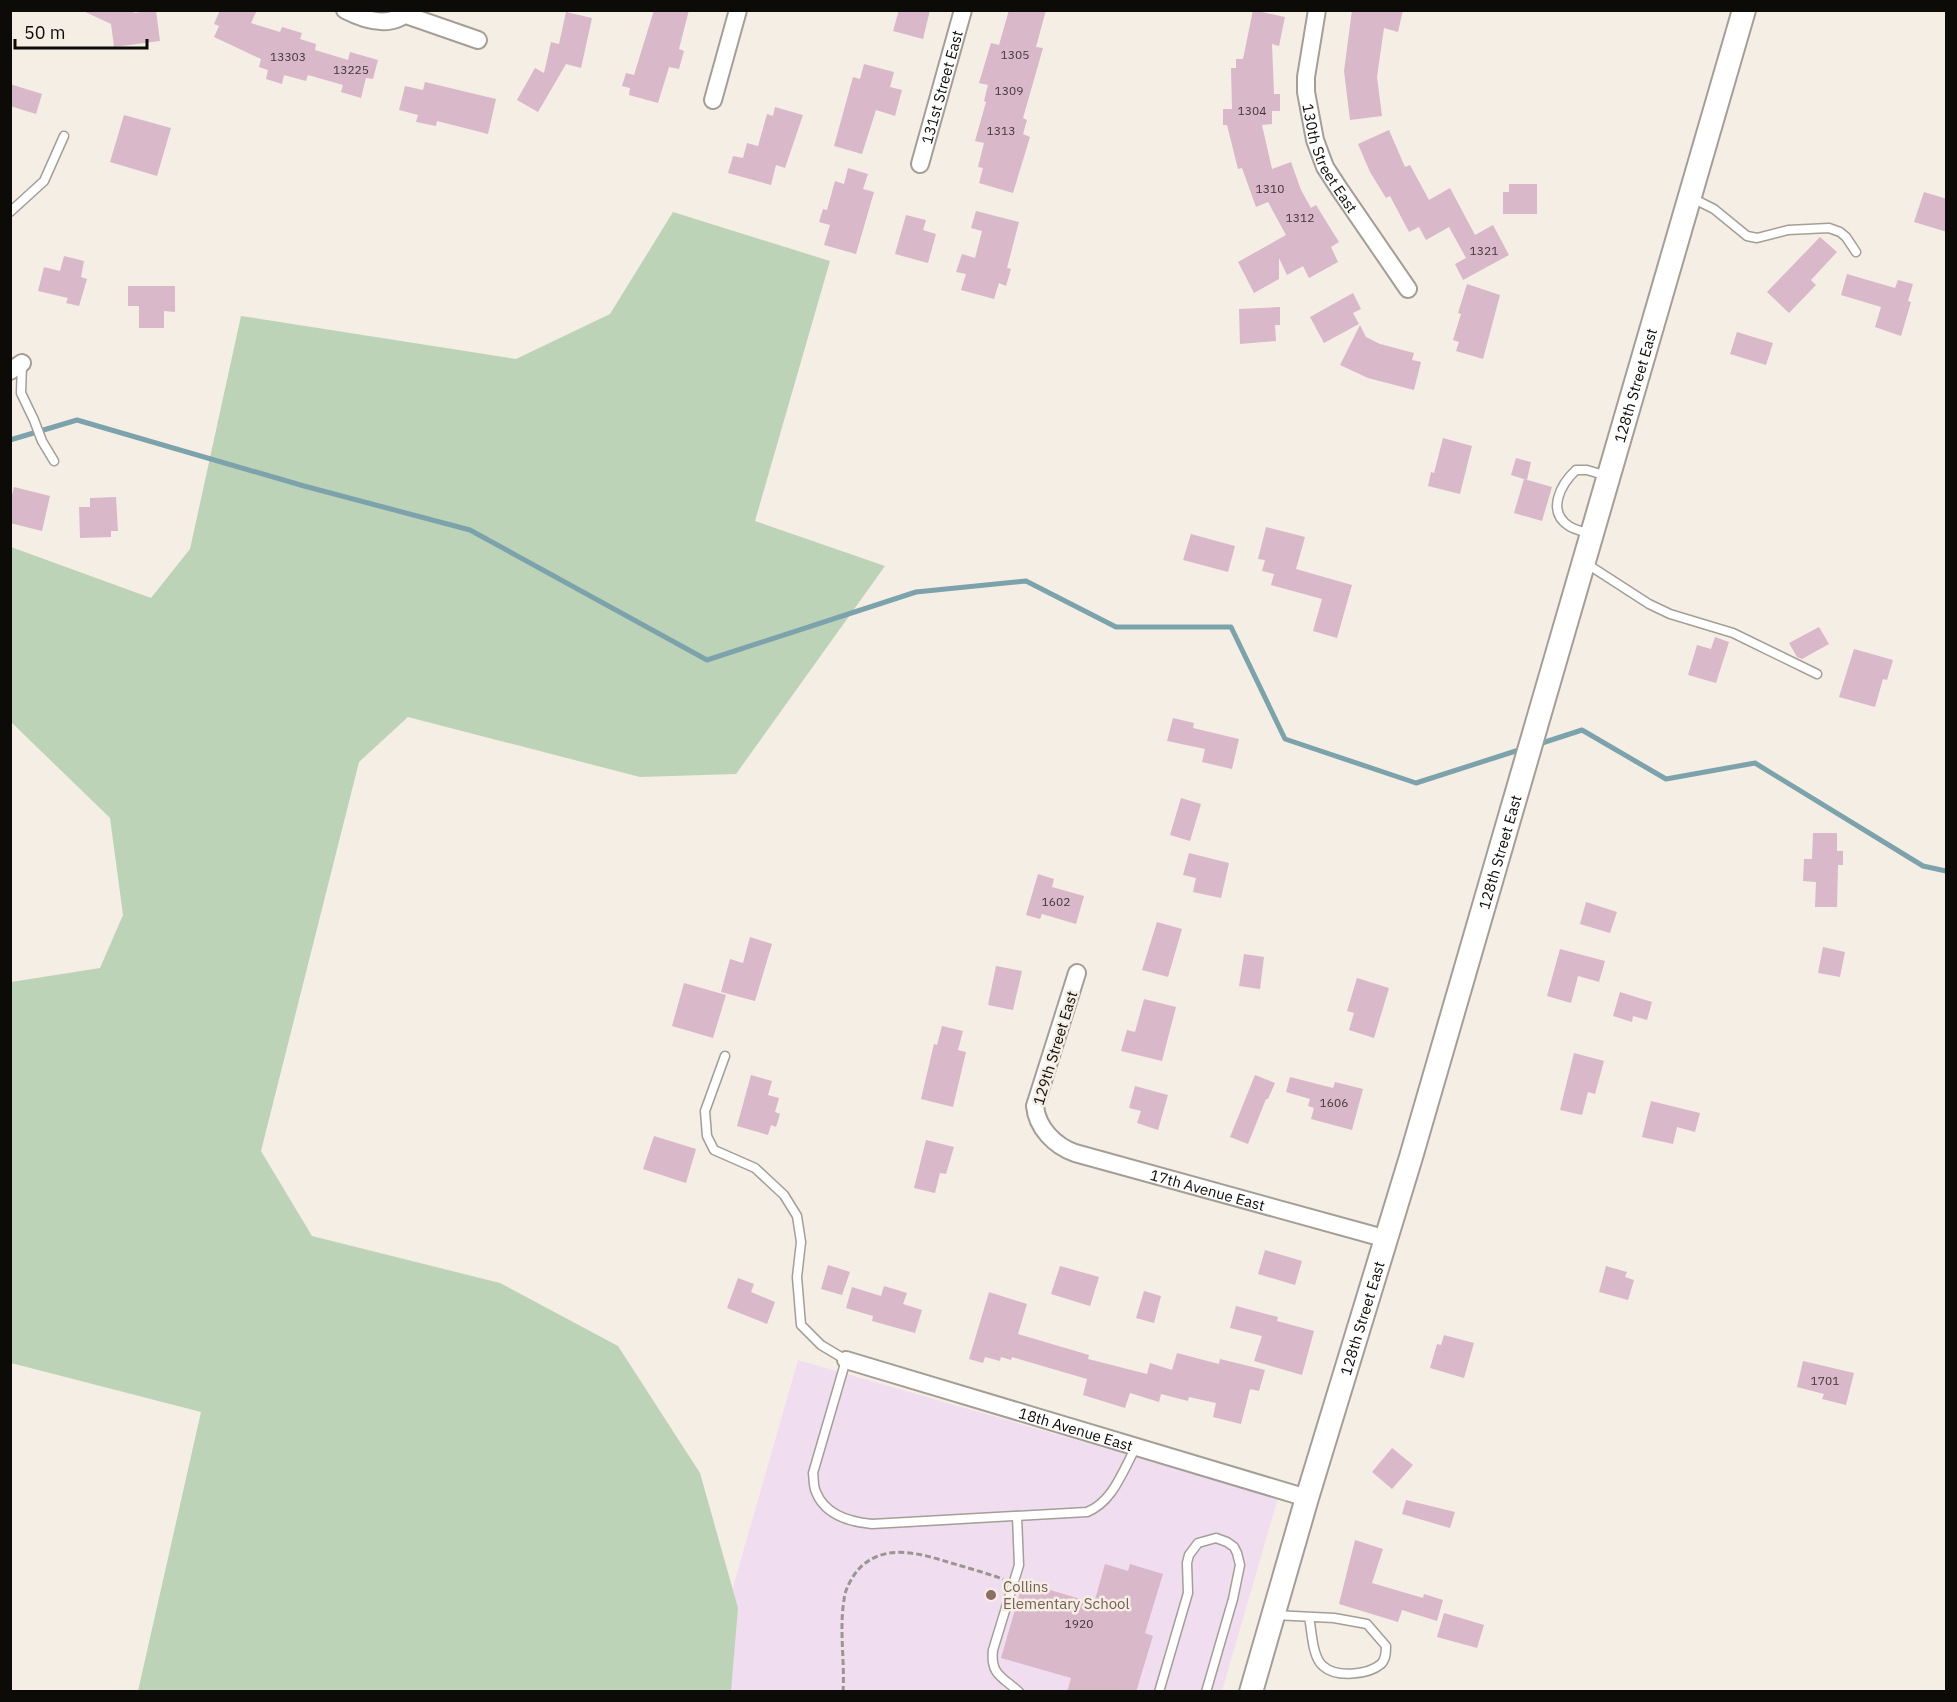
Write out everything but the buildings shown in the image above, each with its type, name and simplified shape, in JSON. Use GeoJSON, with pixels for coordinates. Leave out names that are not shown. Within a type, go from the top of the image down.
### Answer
{"type":"FeatureCollection","features":[{"type":"Feature","properties":{"kind":"street"},"geometry":{"type":"LineString","coordinates":[[345,10],[386,23],[408,13],[478,40]]}},
{"type":"Feature","properties":{"kind":"street"},"geometry":{"type":"LineString","coordinates":[[713,100],[738,10]]}},
{"type":"Feature","properties":{"kind":"street","name":"131st Street East"},"geometry":{"type":"LineString","coordinates":[[920,165],[963,10]]}},
{"type":"Feature","properties":{"kind":"street","name":"130th Street East"},"geometry":{"type":"LineString","coordinates":[[1317,10],[1306,77],[1306,92],[1315,140],[1325,166],[1408,289]]}},
{"type":"Feature","properties":{"kind":"street","name":"128th Street East"},"geometry":{"type":"LineString","coordinates":[[1251,1692],[1307,1498],[1387,1239],[1744,10]]}},
{"type":"Feature","properties":{"kind":"street","name":"129th Street East"},"geometry":{"type":"LineString","coordinates":[[1040,1123],[1035,1106],[1077,973]]}},
{"type":"Feature","properties":{"kind":"street","name":"17th Avenue East"},"geometry":{"type":"LineString","coordinates":[[1040,1123],[1056,1144],[1076,1153],[1387,1239]]}},
{"type":"Feature","properties":{"kind":"street","name":"18th Avenue East"},"geometry":{"type":"LineString","coordinates":[[846,1360],[1307,1498]]}},
{"type":"Feature","properties":{"kind":"lane"},"geometry":{"type":"LineString","coordinates":[[10,212],[44,181],[64,136]]}},
{"type":"Feature","properties":{"kind":"lane"},"geometry":{"type":"LineString","coordinates":[[1690,197],[1714,209],[1747,236],[1758,238],[1788,230],[1829,228],[1846,237],[1856,252]]}},
{"type":"Feature","properties":{"kind":"lane"},"geometry":{"type":"LineString","coordinates":[[16,367],[21,393],[42,441],[54,461]]}},
{"type":"Feature","properties":{"kind":"lane"},"geometry":{"type":"LineString","coordinates":[[1592,534],[1569,527],[1559,516],[1557,506],[1559,492],[1576,470],[1587,470],[1608,477]]}},
{"type":"Feature","properties":{"kind":"lane"},"geometry":{"type":"LineString","coordinates":[[1584,562],[1649,604],[1670,614],[1733,633],[1816,674]]}},
{"type":"Feature","properties":{"kind":"lane"},"geometry":{"type":"LineString","coordinates":[[725,1056],[705,1111],[707,1136],[714,1150],[755,1168],[784,1195],[797,1216],[801,1242],[797,1277],[801,1325],[821,1344],[846,1360],[813,1473],[815,1491],[823,1503],[837,1515],[855,1523],[1087,1512],[1095,1509],[1113,1490],[1136,1448]]}},
{"type":"Feature","properties":{"kind":"lane"},"geometry":{"type":"LineString","coordinates":[[1017,1516],[1019,1565],[993,1650],[992,1662],[1001,1678],[1019,1692]]}},
{"type":"Feature","properties":{"kind":"lane"},"geometry":{"type":"LineString","coordinates":[[1159,1692],[1188,1593],[1189,1555],[1198,1543],[1216,1538],[1234,1547],[1240,1565],[1235,1593],[1206,1692]]}},
{"type":"Feature","properties":{"kind":"lane"},"geometry":{"type":"LineString","coordinates":[[1273,1615],[1334,1618],[1367,1624],[1386,1646],[1385,1657],[1381,1664],[1353,1675],[1324,1667],[1317,1659],[1310,1617]]}},
{"type":"Feature","properties":{"kind":"path"},"geometry":{"type":"LineString","coordinates":[[843,1692],[844,1597],[854,1575],[864,1563],[876,1556],[892,1552],[909,1552],[924,1554],[1014,1582]]}},
{"type":"Feature","properties":{"kind":"shaded area","name":"Collins Elementary School"},"geometry":{"type":"Polygon","coordinates":[[[798,1360],[1278,1498],[1222,1691],[703,1692],[798,1360]]]}},
{"type":"Feature","properties":{"kind":"green space"},"geometry":{"type":"Polygon","coordinates":[[[673,212],[830,261],[755,521],[885,566],[736,774],[640,777],[408,717],[359,762],[261,1151],[312,1236],[500,1283],[618,1346],[700,1473],[738,1608],[731,1691],[138,1691],[201,1412],[11,1363],[11,982],[100,968],[123,915],[110,818],[11,722],[11,547],[151,598],[190,549],[241,316],[516,359],[610,314],[673,212]]]}},
{"type":"Feature","properties":{"kind":"waterway"},"geometry":{"type":"LineString","coordinates":[[10,440],[77,420],[304,486],[470,530],[707,660],[916,592],[1026,581],[1116,627],[1231,627],[1285,739],[1416,783],[1522,749]]}},
{"type":"Feature","properties":{"kind":"waterway"},"geometry":{"type":"LineString","coordinates":[[1539,744],[1582,730],[1666,779],[1755,763],[1923,866],[1946,871]]}},
{"type":"Feature","properties":{"kind":"place","name":"Collins Elementary School"},"geometry":{"type":"Point","coordinates":[991,1595]}}]}
